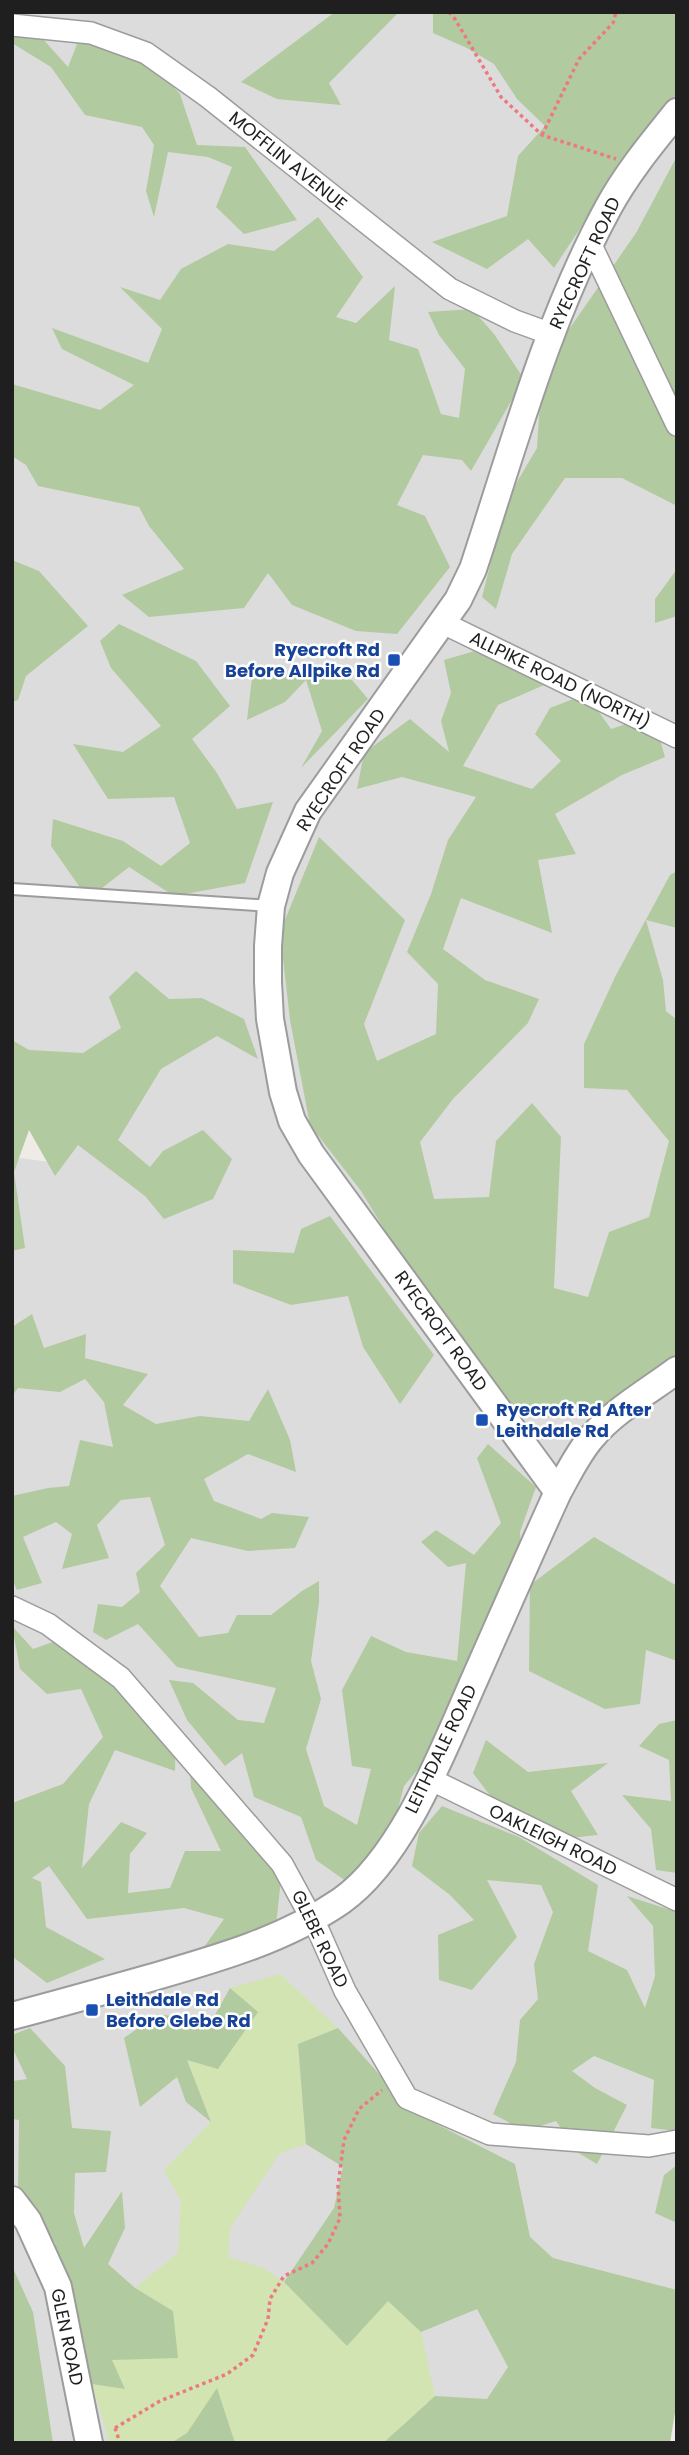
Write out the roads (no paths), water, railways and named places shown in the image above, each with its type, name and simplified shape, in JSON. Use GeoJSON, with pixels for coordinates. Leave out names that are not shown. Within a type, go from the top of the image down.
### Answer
{"type":"FeatureCollection","features":[{"type":"Feature","properties":{"kind":"street","name":"MOFFLIN AVENUE"},"geometry":{"type":"LineString","coordinates":[[12,25],[91,33],[146,54],[208,97],[450,289],[515,321],[551,334]]}},
{"type":"Feature","properties":{"kind":"street","name":"RYECROFT ROAD"},"geometry":{"type":"LineString","coordinates":[[558,1492],[311,1154],[292,1121],[283,1092],[270,1019],[268,982],[271,906],[280,873],[308,811],[458,600],[473,569],[551,334],[590,243],[635,165],[677,112]]}},
{"type":"Feature","properties":{"kind":"street"},"geometry":{"type":"LineString","coordinates":[[590,243],[677,425]]}},
{"type":"Feature","properties":{"kind":"street","name":"ALLPIKE ROAD (NORTH)"},"geometry":{"type":"LineString","coordinates":[[443,623],[677,737]]}},
{"type":"Feature","properties":{"kind":"street","name":"LEITHDALE ROAD"},"geometry":{"type":"LineString","coordinates":[[12,2016],[213,1960],[266,1941],[311,1919],[342,1900],[361,1884],[379,1864],[430,1779],[558,1492],[591,1438],[607,1422],[677,1370]]}},
{"type":"Feature","properties":{"kind":"street","name":"GLEBE ROAD"},"geometry":{"type":"LineString","coordinates":[[12,1607],[48,1624],[121,1678],[282,1864],[331,1957],[345,1992],[407,2098],[490,2134],[649,2146],[677,2141]]}},
{"type":"Feature","properties":{"kind":"street","name":"OAKLEIGH ROAD"},"geometry":{"type":"LineString","coordinates":[[430,1779],[677,1900]]}},
{"type":"Feature","properties":{"kind":"street","name":"GLEN ROAD"},"geometry":{"type":"LineString","coordinates":[[12,2200],[27,2221],[58,2287],[89,2443]]}},
{"type":"Feature","properties":{"kind":"lane"},"geometry":{"type":"LineString","coordinates":[[12,889],[271,906]]}},
{"type":"Feature","properties":{"kind":"place","name":"Ryecroft Rd Before Allpike Rd"},"geometry":{"type":"Point","coordinates":[394,660]}},
{"type":"Feature","properties":{"kind":"place","name":"Ryecroft Rd After Leithdale Rd"},"geometry":{"type":"Point","coordinates":[482,1420]}},
{"type":"Feature","properties":{"kind":"place","name":"Leithdale Rd Before Glebe Rd"},"geometry":{"type":"Point","coordinates":[92,2010]}}]}
